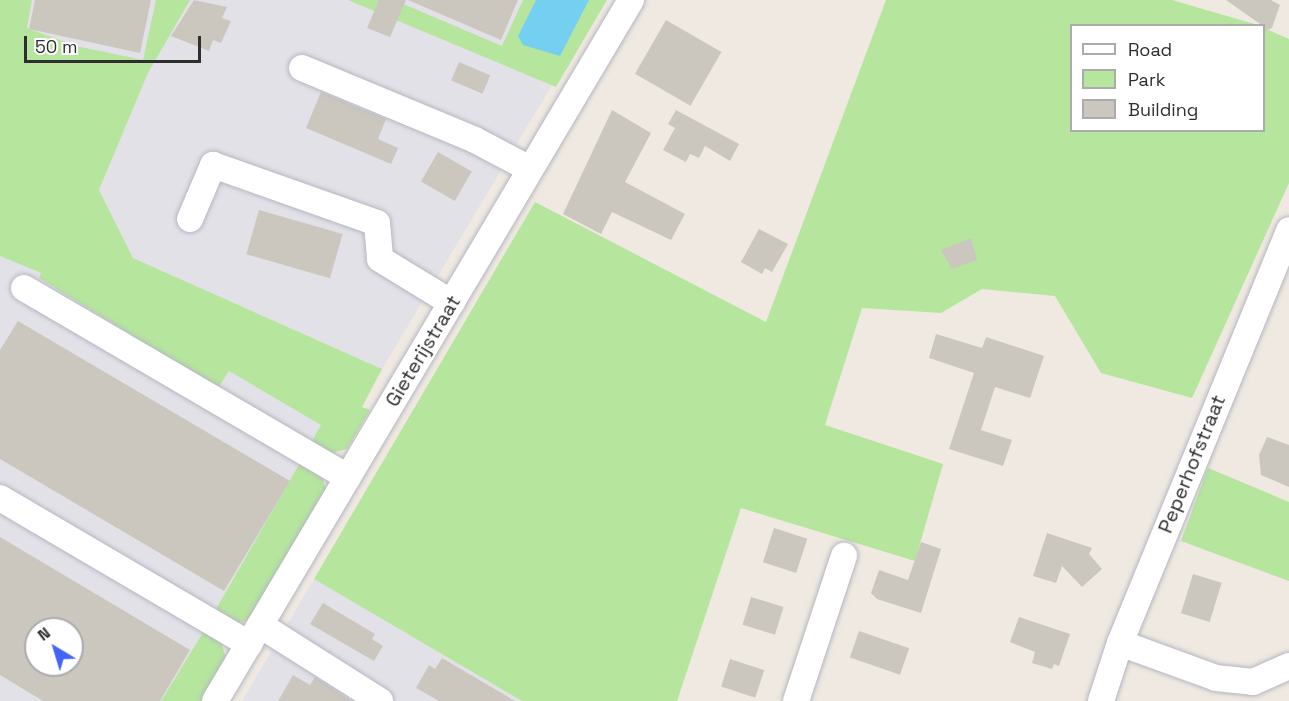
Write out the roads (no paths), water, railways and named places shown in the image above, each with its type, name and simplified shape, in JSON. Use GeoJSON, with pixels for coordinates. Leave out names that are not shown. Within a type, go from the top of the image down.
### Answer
{"type":"FeatureCollection","features":[{"type":"Feature","properties":{"kind":"street","name":"Gieterijstraat"},"geometry":{"type":"LineString","coordinates":[[216,701],[631,0]]}},
{"type":"Feature","properties":{"kind":"street"},"geometry":{"type":"LineString","coordinates":[[302,68],[475,141],[530,169]]}},
{"type":"Feature","properties":{"kind":"street"},"geometry":{"type":"LineString","coordinates":[[190,219],[213,165],[377,224],[381,260],[452,303]]}},
{"type":"Feature","properties":{"kind":"street","name":"Peperhofstraat"},"geometry":{"type":"LineString","coordinates":[[1101,701],[1120,643],[1289,230]]}},
{"type":"Feature","properties":{"kind":"street"},"geometry":{"type":"LineString","coordinates":[[24,288],[348,477]]}},
{"type":"Feature","properties":{"kind":"street"},"geometry":{"type":"LineString","coordinates":[[0,498],[380,701]]}},
{"type":"Feature","properties":{"kind":"street"},"geometry":{"type":"LineString","coordinates":[[796,701],[844,556]]}},
{"type":"Feature","properties":{"kind":"street"},"geometry":{"type":"LineString","coordinates":[[1120,643],[1216,678],[1252,682],[1289,666]]}},
{"type":"Feature","properties":{"kind":"water"},"geometry":{"type":"Polygon","coordinates":[[[536,0],[589,0],[560,56],[523,45],[518,36],[536,0]]]}}]}
